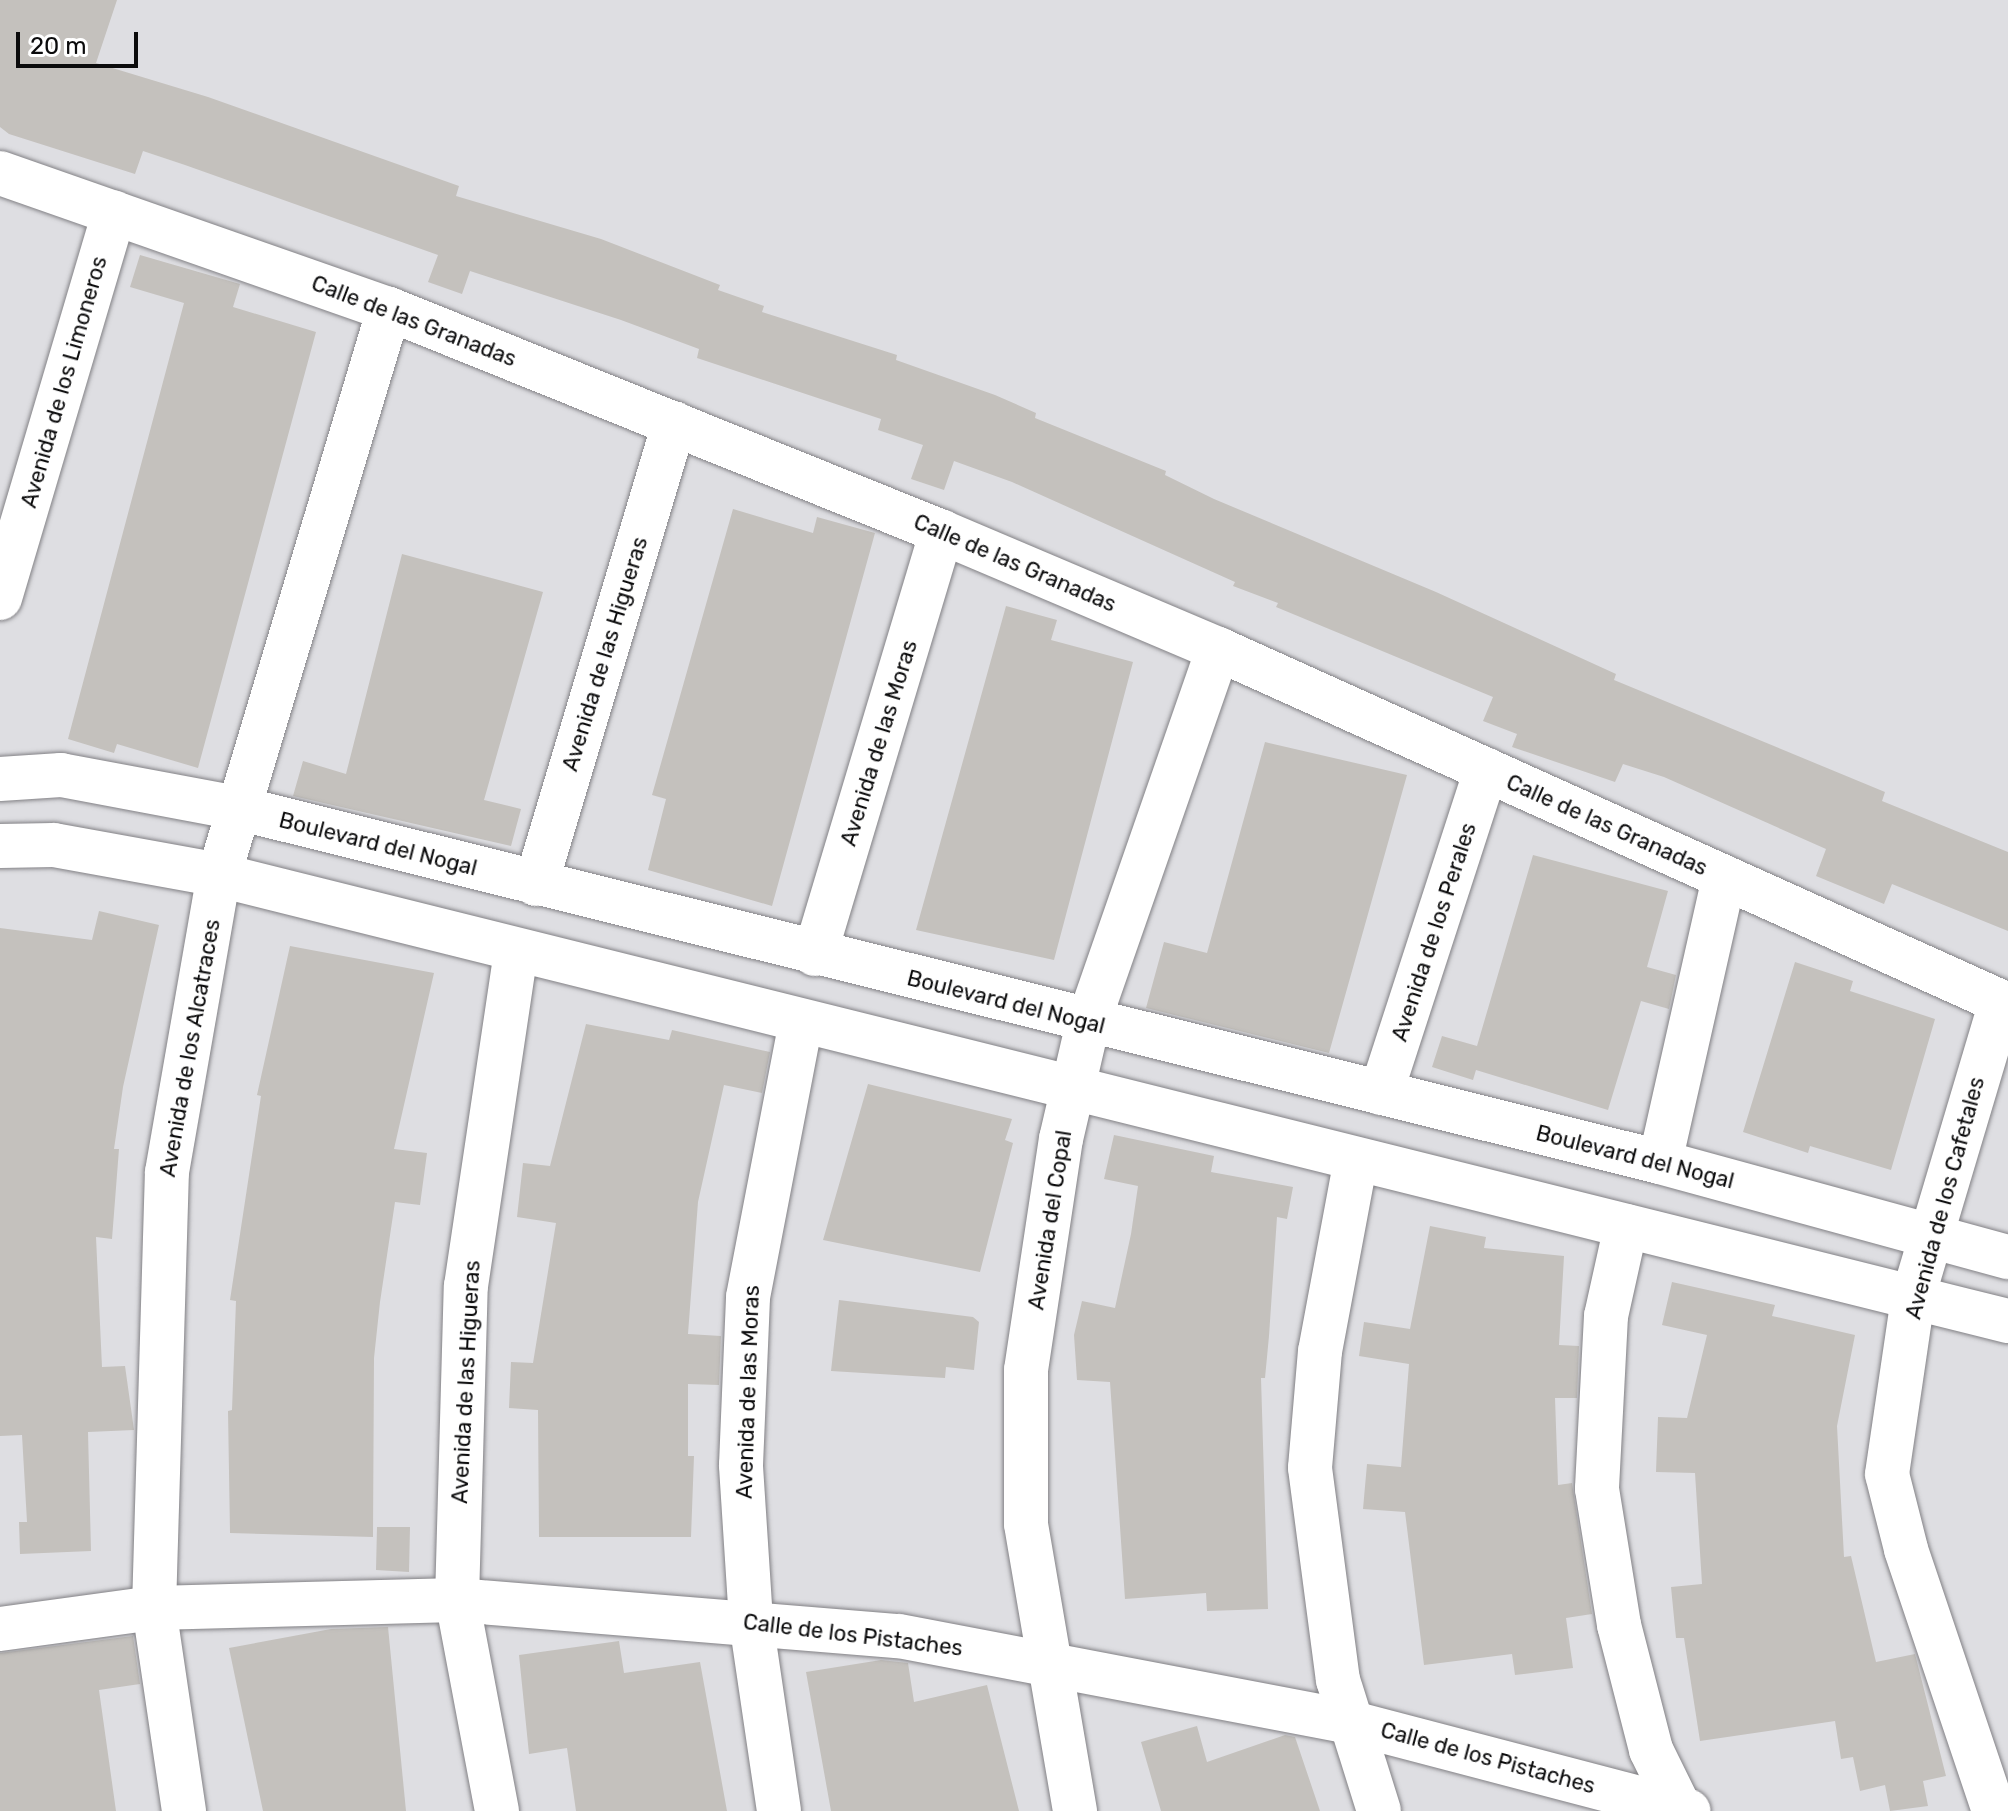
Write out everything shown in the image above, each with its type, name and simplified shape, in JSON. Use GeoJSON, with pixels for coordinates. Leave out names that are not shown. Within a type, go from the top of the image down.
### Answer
{"type":"FeatureCollection","features":[{"type":"Feature","properties":{"kind":"street","name":"Calle de las Granadas"},"geometry":{"type":"LineString","coordinates":[[0,173],[389,309],[942,532],[1218,649],[2004,1004]]}},
{"type":"Feature","properties":{"kind":"street","name":"Avenida de los Limoneros"},"geometry":{"type":"LineString","coordinates":[[0,598],[114,212]]}},
{"type":"Feature","properties":{"kind":"street","name":"Avenida de los Alcatraces"},"geometry":{"type":"LineString","coordinates":[[184,1811],[154,1608],[167,1172],[219,875],[389,309]]}},
{"type":"Feature","properties":{"kind":"street","name":"Avenida de las Higueras"},"geometry":{"type":"LineString","coordinates":[[536,884],[674,423]]}},
{"type":"Feature","properties":{"kind":"street","name":"Avenida de las Moras"},"geometry":{"type":"LineString","coordinates":[[815,954],[942,532]]}},
{"type":"Feature","properties":{"kind":"street","name":"Avenida del Copal"},"geometry":{"type":"LineString","coordinates":[[1075,1811],[1047,1663],[1026,1524],[1026,1370],[1073,1088],[1088,1023],[1218,649]]}},
{"type":"Feature","properties":{"kind":"street","name":"Avenida de los Perales"},"geometry":{"type":"LineString","coordinates":[[1381,1093],[1486,770]]}},
{"type":"Feature","properties":{"kind":"street","name":"Boulevard del Nogal"},"geometry":{"type":"LineString","coordinates":[[0,779],[61,775],[238,808],[1088,1023],[1660,1162],[2008,1257]]}},
{"type":"Feature","properties":{"kind":"street"},"geometry":{"type":"LineString","coordinates":[[0,846],[54,845],[219,875],[516,952],[2008,1321]]}},
{"type":"Feature","properties":{"kind":"street"},"geometry":{"type":"LineString","coordinates":[[1660,1162],[1724,877]]}},
{"type":"Feature","properties":{"kind":"street","name":"Avenida de las Higueras"},"geometry":{"type":"LineString","coordinates":[[497,1811],[457,1600],[466,1286],[516,952]]}},
{"type":"Feature","properties":{"kind":"street","name":"Avenida de los Cafetales"},"geometry":{"type":"LineString","coordinates":[[1994,1811],[1906,1549],[1887,1474],[1913,1297],[1929,1236],[2004,1004]]}},
{"type":"Feature","properties":{"kind":"street","name":"Avenida de las Moras"},"geometry":{"type":"LineString","coordinates":[[779,1811],[751,1621],[741,1465],[748,1297],[801,1023]]}},
{"type":"Feature","properties":{"kind":"street"},"geometry":{"type":"LineString","coordinates":[[1356,1159],[1320,1351],[1310,1468],[1316,1541],[1349,1722],[1379,1811]]}},
{"type":"Feature","properties":{"kind":"street"},"geometry":{"type":"LineString","coordinates":[[1626,1226],[1606,1316],[1597,1489],[1619,1625],[1651,1750],[1683,1810]]}},
{"type":"Feature","properties":{"kind":"street","name":"Calle de los Pistaches"},"geometry":{"type":"LineString","coordinates":[[0,1629],[154,1608],[457,1600],[751,1621],[899,1636],[1349,1722],[1683,1810]]}},
{"type":"Feature","properties":{"kind":"building"},"geometry":{"type":"Polygon","coordinates":[[[0,0],[117,0],[96,63],[208,97],[459,186],[456,196],[601,239],[720,285],[718,290],[764,306],[762,312],[897,355],[896,360],[995,395],[1036,413],[1035,418],[1166,471],[1165,475],[1214,499],[1436,592],[1616,674],[1614,680],[1885,792],[1882,801],[2008,852],[2008,931],[1892,884],[1884,904],[1816,876],[1826,849],[1664,777],[1623,764],[1615,782],[1512,747],[1517,734],[1483,721],[1493,697],[1276,607],[1278,603],[1233,586],[1235,582],[1012,482],[954,461],[944,490],[911,479],[923,445],[878,430],[881,419],[697,358],[699,349],[621,320],[470,271],[462,294],[428,282],[438,255],[143,151],[135,174],[9,134],[0,127],[0,0]]]}},
{"type":"Feature","properties":{"kind":"building"},"geometry":{"type":"Polygon","coordinates":[[[140,255],[240,284],[233,307],[316,332],[198,768],[117,744],[114,753],[68,739],[184,303],[130,287],[140,255]]]}},
{"type":"Feature","properties":{"kind":"building"},"geometry":{"type":"Polygon","coordinates":[[[733,509],[813,533],[817,517],[875,533],[772,906],[648,870],[666,799],[652,795],[733,509]]]}},
{"type":"Feature","properties":{"kind":"building"},"geometry":{"type":"Polygon","coordinates":[[[402,554],[543,592],[484,800],[521,809],[511,846],[293,796],[303,761],[346,774],[402,554]]]}},
{"type":"Feature","properties":{"kind":"building"},"geometry":{"type":"Polygon","coordinates":[[[1006,606],[1057,620],[1051,640],[1133,662],[1054,960],[916,930],[1006,606]]]}},
{"type":"Feature","properties":{"kind":"building"},"geometry":{"type":"Polygon","coordinates":[[[1265,742],[1407,775],[1329,1053],[1146,1008],[1164,942],[1207,953],[1265,742]]]}},
{"type":"Feature","properties":{"kind":"building"},"geometry":{"type":"Polygon","coordinates":[[[1533,855],[1668,891],[1647,967],[1676,975],[1669,1009],[1641,1001],[1608,1110],[1476,1070],[1473,1080],[1432,1067],[1442,1036],[1477,1046],[1533,855]]]}},
{"type":"Feature","properties":{"kind":"building"},"geometry":{"type":"Polygon","coordinates":[[[99,911],[159,925],[123,1087],[114,1149],[119,1149],[112,1239],[96,1237],[102,1367],[125,1366],[134,1430],[88,1432],[91,1551],[20,1554],[19,1522],[27,1522],[22,1435],[0,1436],[0,928],[92,940],[99,911]]]}},
{"type":"Feature","properties":{"kind":"building"},"geometry":{"type":"Polygon","coordinates":[[[290,946],[434,973],[394,1149],[427,1153],[420,1205],[395,1202],[380,1302],[374,1358],[373,1537],[230,1533],[228,1411],[232,1410],[236,1301],[230,1300],[261,1096],[257,1095],[290,946]]]}},
{"type":"Feature","properties":{"kind":"building"},"geometry":{"type":"Polygon","coordinates":[[[1795,962],[1853,981],[1850,991],[1935,1019],[1891,1170],[1810,1146],[1808,1153],[1743,1132],[1795,962]]]}},
{"type":"Feature","properties":{"kind":"building"},"geometry":{"type":"Polygon","coordinates":[[[586,1024],[669,1040],[672,1030],[770,1052],[762,1093],[724,1085],[698,1202],[688,1334],[721,1336],[719,1385],[688,1384],[688,1456],[694,1456],[691,1537],[539,1537],[538,1410],[509,1408],[511,1362],[533,1363],[556,1223],[517,1217],[523,1163],[550,1166],[586,1024]]]}},
{"type":"Feature","properties":{"kind":"building"},"geometry":{"type":"Polygon","coordinates":[[[868,1084],[1012,1119],[1005,1140],[1013,1143],[980,1272],[823,1240],[868,1084]]]}},
{"type":"Feature","properties":{"kind":"building"},"geometry":{"type":"Polygon","coordinates":[[[1114,1135],[1214,1156],[1211,1172],[1293,1187],[1287,1219],[1277,1217],[1265,1378],[1261,1378],[1268,1609],[1207,1611],[1206,1593],[1125,1599],[1110,1382],[1077,1380],[1074,1335],[1082,1301],[1115,1308],[1131,1234],[1138,1186],[1104,1179],[1114,1135]]]}},
{"type":"Feature","properties":{"kind":"building"},"geometry":{"type":"Polygon","coordinates":[[[1430,1226],[1486,1237],[1484,1248],[1564,1256],[1559,1345],[1579,1346],[1577,1398],[1555,1398],[1558,1485],[1572,1483],[1592,1614],[1566,1618],[1573,1668],[1515,1675],[1512,1654],[1424,1665],[1405,1512],[1363,1509],[1367,1464],[1401,1467],[1409,1364],[1359,1356],[1364,1322],[1410,1329],[1430,1226]]]}},
{"type":"Feature","properties":{"kind":"building"},"geometry":{"type":"Polygon","coordinates":[[[1672,1282],[1775,1305],[1772,1316],[1855,1335],[1837,1426],[1844,1557],[1851,1556],[1876,1662],[1915,1654],[1946,1776],[1923,1781],[1928,1806],[1890,1811],[1885,1785],[1860,1791],[1853,1757],[1841,1759],[1835,1721],[1700,1741],[1684,1638],[1676,1638],[1671,1587],[1702,1584],[1695,1473],[1656,1472],[1658,1417],[1687,1418],[1707,1335],[1662,1325],[1672,1282]]]}},
{"type":"Feature","properties":{"kind":"building"},"geometry":{"type":"Polygon","coordinates":[[[839,1300],[973,1317],[979,1322],[974,1370],[946,1367],[945,1378],[831,1371],[839,1300]]]}},
{"type":"Feature","properties":{"kind":"building"},"geometry":{"type":"Polygon","coordinates":[[[377,1527],[410,1527],[409,1572],[376,1570],[377,1527]]]}},
{"type":"Feature","properties":{"kind":"building"},"geometry":{"type":"Polygon","coordinates":[[[388,1627],[406,1811],[263,1811],[229,1648],[331,1629],[388,1627]]]}},
{"type":"Feature","properties":{"kind":"building"},"geometry":{"type":"Polygon","coordinates":[[[133,1636],[140,1684],[99,1690],[116,1811],[0,1811],[0,1653],[133,1636]]]}},
{"type":"Feature","properties":{"kind":"building"},"geometry":{"type":"Polygon","coordinates":[[[619,1641],[624,1673],[700,1662],[727,1811],[576,1811],[567,1748],[529,1754],[519,1655],[619,1641]]]}},
{"type":"Feature","properties":{"kind":"building"},"geometry":{"type":"Polygon","coordinates":[[[881,1660],[908,1663],[914,1702],[987,1685],[1019,1811],[831,1811],[806,1672],[881,1660]]]}},
{"type":"Feature","properties":{"kind":"building"},"geometry":{"type":"Polygon","coordinates":[[[1197,1726],[1207,1762],[1285,1735],[1295,1737],[1320,1811],[1161,1811],[1141,1742],[1197,1726]]]}}]}
